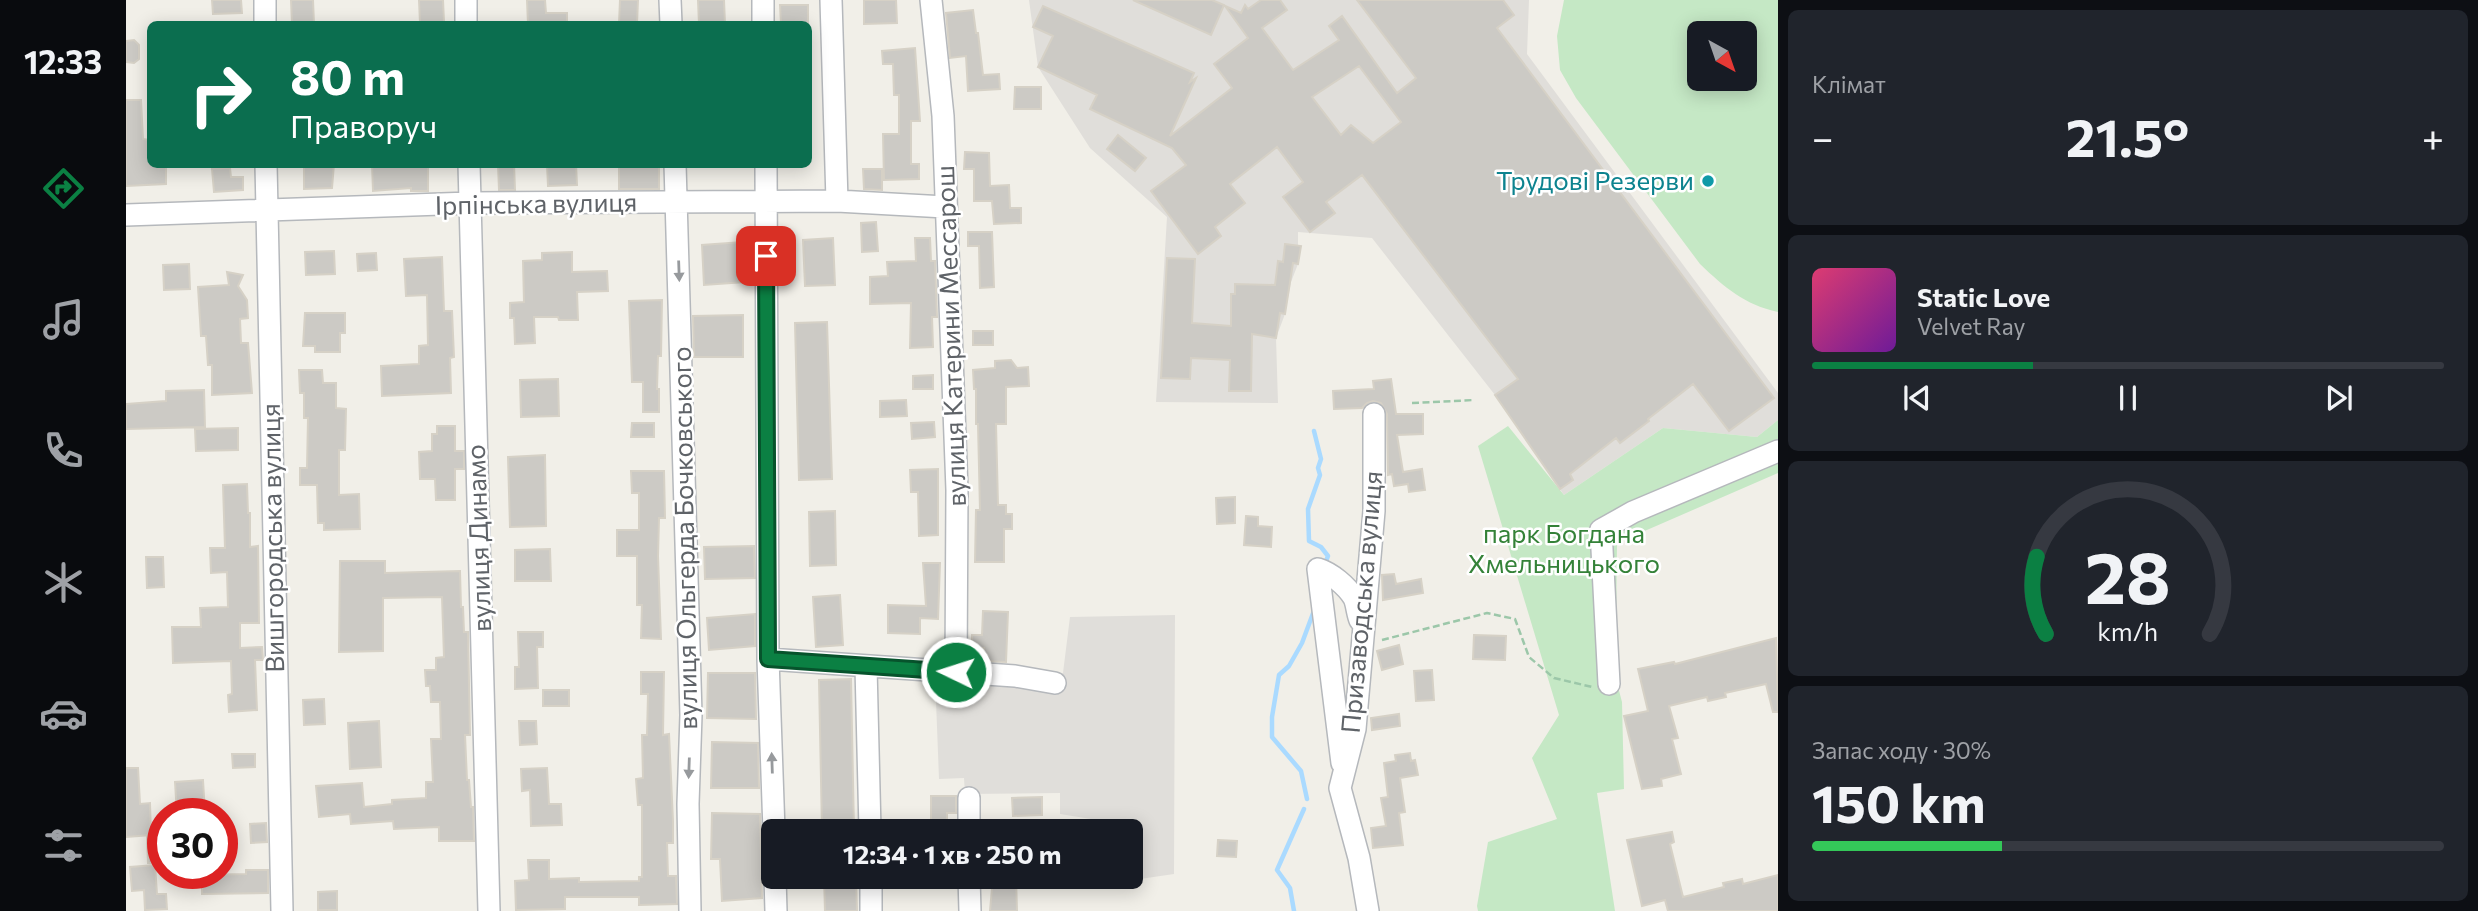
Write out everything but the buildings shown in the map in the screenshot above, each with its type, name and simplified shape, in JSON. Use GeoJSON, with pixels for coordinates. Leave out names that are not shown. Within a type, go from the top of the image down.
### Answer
{"type":"FeatureCollection","features":[{"type":"Feature","properties":{"kind":"street"},"geometry":{"type":"LineString","coordinates":[[265,0],[265,21]]}},
{"type":"Feature","properties":{"kind":"street"},"geometry":{"type":"LineString","coordinates":[[466,0],[466,21]]}},
{"type":"Feature","properties":{"kind":"street"},"geometry":{"type":"LineString","coordinates":[[763,0],[763,21]]}},
{"type":"Feature","properties":{"kind":"street"},"geometry":{"type":"LineString","coordinates":[[831,0],[837,201]]}},
{"type":"Feature","properties":{"kind":"street","name":"вулиця Катерини Мессарош"},"geometry":{"type":"LineString","coordinates":[[932,0],[943,116],[957,490],[956,672]]}},
{"type":"Feature","properties":{"kind":"street","name":"Вишгородська вулиця"},"geometry":{"type":"LineString","coordinates":[[266,168],[282,911]]}},
{"type":"Feature","properties":{"kind":"street","name":"вулиця Динамо"},"geometry":{"type":"LineString","coordinates":[[469,168],[489,911]]}},
{"type":"Feature","properties":{"kind":"street","name":"вулиця Ольгерда Бочковського"},"geometry":{"type":"LineString","coordinates":[[675,168],[691,715],[688,804],[690,911]]}},
{"type":"Feature","properties":{"kind":"street"},"geometry":{"type":"LineString","coordinates":[[765,168],[768,659],[774,819]]}},
{"type":"Feature","properties":{"kind":"street","name":"Ірпінська вулиця"},"geometry":{"type":"LineString","coordinates":[[126,215],[470,203],[837,201],[945,207]]}},
{"type":"Feature","properties":{"kind":"street","name":"Призаводська вулиця"},"geometry":{"type":"LineString","coordinates":[[1368,911],[1359,858],[1340,788],[1355,729],[1374,511],[1374,414]]}},
{"type":"Feature","properties":{"kind":"street"},"geometry":{"type":"LineString","coordinates":[[1601,686],[1601,530],[1633,512],[1778,451]]}},
{"type":"Feature","properties":{"kind":"street"},"geometry":{"type":"LineString","coordinates":[[1343,775],[1322,570],[1341,583],[1353,598],[1362,636]]}},
{"type":"Feature","properties":{"kind":"street"},"geometry":{"type":"LineString","coordinates":[[768,659],[1015,676],[1055,683]]}},
{"type":"Feature","properties":{"kind":"street"},"geometry":{"type":"LineString","coordinates":[[866,667],[870,819]]}},
{"type":"Feature","properties":{"kind":"street"},"geometry":{"type":"LineString","coordinates":[[969,798],[969,819]]}},
{"type":"Feature","properties":{"kind":"street"},"geometry":{"type":"LineString","coordinates":[[775,889],[776,911]]}},
{"type":"Feature","properties":{"kind":"street"},"geometry":{"type":"LineString","coordinates":[[871,889],[871,911]]}},
{"type":"Feature","properties":{"kind":"street"},"geometry":{"type":"LineString","coordinates":[[970,889],[970,911]]}},
{"type":"Feature","properties":{"kind":"path"},"geometry":{"type":"LineString","coordinates":[[1412,403],[1474,400]]}},
{"type":"Feature","properties":{"kind":"path"},"geometry":{"type":"LineString","coordinates":[[1362,636],[1425,630],[1486,613],[1515,620],[1529,657],[1554,677],[1601,686]]}},
{"type":"Feature","properties":{"kind":"shaded area"},"geometry":{"type":"Polygon","coordinates":[[[1029,0],[1529,0],[1527,54],[1778,393],[1778,420],[1757,437],[1663,428],[1564,495],[1495,395],[1372,238],[1298,232],[1298,264],[1276,338],[1278,403],[1156,402],[1167,217],[1090,148],[1038,67],[1029,0]]]}},
{"type":"Feature","properties":{"kind":"shaded area"},"geometry":{"type":"Polygon","coordinates":[[[1175,615],[1174,874],[1143,879],[1143,819],[1091,819],[1060,814],[1060,793],[965,794],[964,778],[939,779],[935,675],[1043,684],[1063,673],[1070,617],[1175,615]]]}},
{"type":"Feature","properties":{"kind":"green space","name":"Трудові Резерви"},"geometry":{"type":"Polygon","coordinates":[[[1564,0],[1778,0],[1778,312],[1755,305],[1736,294],[1700,264],[1576,98],[1560,70],[1557,36],[1564,0]]]}},
{"type":"Feature","properties":{"kind":"green space","name":"парк Богдана Хмельницького"},"geometry":{"type":"Polygon","coordinates":[[[1778,420],[1778,473],[1617,543],[1616,633],[1611,660],[1622,702],[1624,789],[1597,793],[1615,911],[1478,911],[1488,842],[1557,819],[1532,758],[1559,715],[1478,446],[1508,426],[1564,495],[1663,428],[1757,437],[1778,420]]]}},
{"type":"Feature","properties":{"kind":"waterway"},"geometry":{"type":"LineString","coordinates":[[1314,431],[1321,459],[1318,468],[1320,475],[1308,509],[1309,541],[1321,547],[1328,556],[1325,564]]}},
{"type":"Feature","properties":{"kind":"waterway"},"geometry":{"type":"LineString","coordinates":[[1307,799],[1301,771],[1272,737],[1272,717],[1279,675],[1289,666],[1302,643],[1315,608]]}},
{"type":"Feature","properties":{"kind":"waterway"},"geometry":{"type":"LineString","coordinates":[[1294,911],[1290,888],[1277,870],[1304,809]]}},
{"type":"Feature","properties":{"kind":"place","name":"Трудові Резерви"},"geometry":{"type":"Point","coordinates":[1708,181]}},
{"type":"Feature","properties":{"kind":"route"},"geometry":{"type":"LineString","coordinates":[[766,256],[768,659],[956,672]]}}]}
